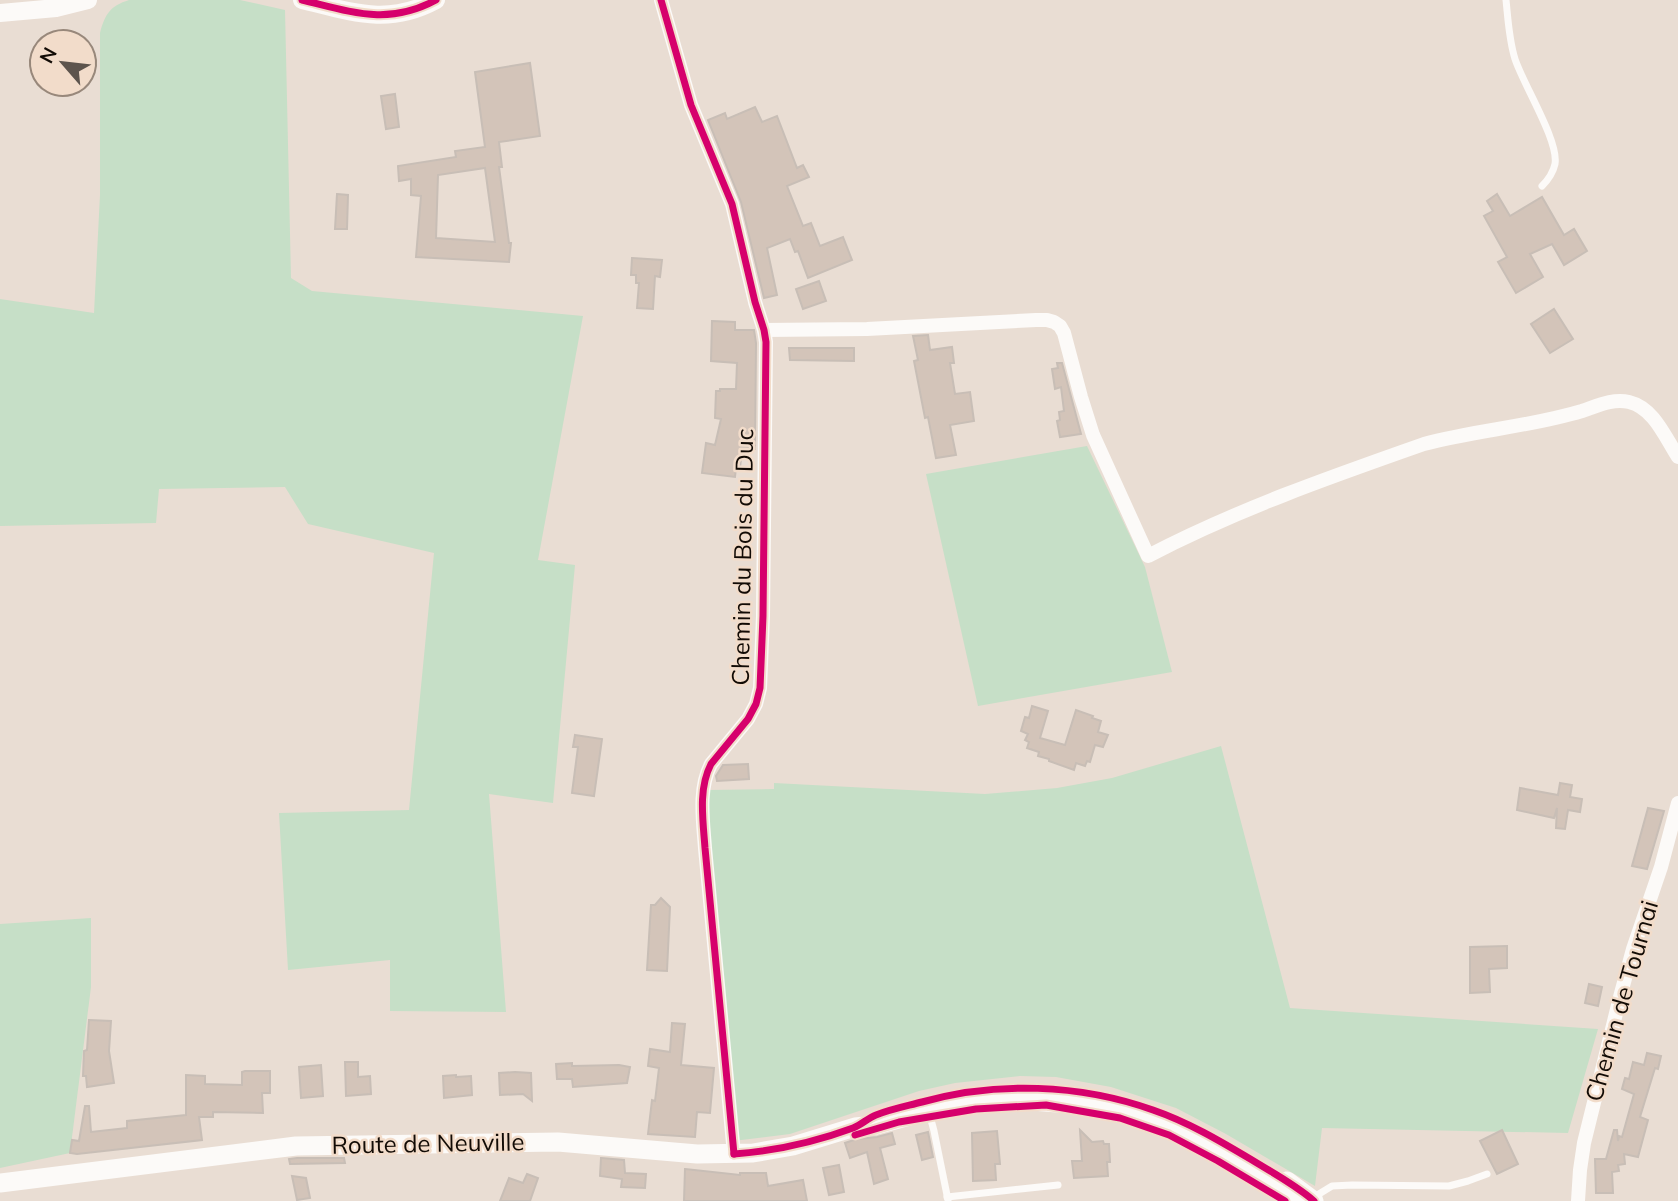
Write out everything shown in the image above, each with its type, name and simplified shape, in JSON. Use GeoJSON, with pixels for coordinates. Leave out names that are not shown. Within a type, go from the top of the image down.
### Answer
{"type":"FeatureCollection","features":[{"type":"Feature","properties":{"kind":"main road","name":"Route de Neuville"},"geometry":{"type":"LineString","coordinates":[[0,1184],[296,1146],[558,1142],[697,1154],[753,1153],[793,1146],[855,1127],[876,1125],[973,1092],[1022,1088],[1072,1091],[1126,1101],[1166,1114],[1248,1157],[1308,1200]]}},
{"type":"Feature","properties":{"kind":"street"},"geometry":{"type":"LineString","coordinates":[[0,13],[88,0]]}},
{"type":"Feature","properties":{"kind":"street"},"geometry":{"type":"LineString","coordinates":[[302,0],[379,15],[407,13],[436,0]]}},
{"type":"Feature","properties":{"kind":"street","name":"Chemin du Bois du Duc"},"geometry":{"type":"LineString","coordinates":[[662,0],[691,105],[732,204],[764,330],[766,352],[760,688],[748,719],[707,771],[703,789],[705,848],[734,1154]]}},
{"type":"Feature","properties":{"kind":"street"},"geometry":{"type":"LineString","coordinates":[[764,330],[867,329],[1036,320],[1054,322],[1060,326],[1068,341],[1093,435],[1148,556],[1241,512],[1424,444],[1558,418],[1612,401],[1630,402],[1648,412],[1678,457]]}},
{"type":"Feature","properties":{"kind":"street","name":"Chemin de Tournai"},"geometry":{"type":"LineString","coordinates":[[1578,1201],[1584,1143],[1620,997],[1678,803]]}},
{"type":"Feature","properties":{"kind":"lane"},"geometry":{"type":"LineString","coordinates":[[1506,0],[1515,58],[1556,155],[1550,177],[1542,187]]}},
{"type":"Feature","properties":{"kind":"lane"},"geometry":{"type":"LineString","coordinates":[[927,1106],[948,1199],[1058,1185]]}},
{"type":"Feature","properties":{"kind":"lane"},"geometry":{"type":"LineString","coordinates":[[1308,1200],[1332,1186],[1449,1186],[1487,1174]]}},
{"type":"Feature","properties":{"kind":"green space"},"geometry":{"type":"Polygon","coordinates":[[[129,0],[240,0],[285,10],[291,278],[312,291],[583,316],[538,560],[575,565],[553,803],[489,794],[506,1012],[390,1011],[390,960],[288,970],[279,813],[409,810],[434,553],[308,524],[285,487],[159,489],[156,523],[0,526],[0,299],[94,313],[100,195],[100,33],[109,12],[129,0]]]}},
{"type":"Feature","properties":{"kind":"green space"},"geometry":{"type":"Polygon","coordinates":[[[1087,446],[1145,567],[1172,672],[978,706],[926,474],[1087,446]]]}},
{"type":"Feature","properties":{"kind":"green space"},"geometry":{"type":"Polygon","coordinates":[[[1221,746],[1290,1008],[1598,1029],[1568,1133],[1322,1128],[1315,1186],[1176,1108],[1111,1087],[1056,1077],[1020,1076],[955,1083],[919,1091],[790,1134],[733,1141],[715,918],[708,790],[774,789],[774,783],[985,794],[1057,788],[1112,778],[1221,746]]]}},
{"type":"Feature","properties":{"kind":"green space"},"geometry":{"type":"Polygon","coordinates":[[[91,918],[91,987],[70,1153],[0,1168],[0,924],[91,918]]]}},
{"type":"Feature","properties":{"kind":"building"},"geometry":{"type":"Polygon","coordinates":[[[530,63],[540,136],[499,142],[502,167],[499,167],[511,243],[509,262],[416,257],[421,196],[411,195],[411,179],[399,181],[398,166],[456,157],[455,151],[485,147],[475,72],[530,63]],[[485,168],[438,175],[436,238],[495,242],[485,168]]]}},
{"type":"Feature","properties":{"kind":"building"},"geometry":{"type":"Polygon","coordinates":[[[395,94],[399,127],[386,129],[381,96],[395,94]]]}},
{"type":"Feature","properties":{"kind":"building"},"geometry":{"type":"Polygon","coordinates":[[[755,107],[762,122],[777,116],[797,168],[803,165],[809,177],[787,186],[803,226],[811,223],[820,246],[843,237],[852,260],[808,278],[798,251],[795,252],[790,239],[767,248],[777,295],[764,298],[741,202],[708,120],[725,113],[727,119],[755,107]]]}},
{"type":"Feature","properties":{"kind":"building"},"geometry":{"type":"Polygon","coordinates":[[[337,194],[348,195],[347,229],[335,229],[337,194]]]}},
{"type":"Feature","properties":{"kind":"building"},"geometry":{"type":"Polygon","coordinates":[[[1497,194],[1510,216],[1542,197],[1564,235],[1574,229],[1587,251],[1564,265],[1552,244],[1530,254],[1543,277],[1516,293],[1498,262],[1507,257],[1484,216],[1493,211],[1487,201],[1497,194]]]}},
{"type":"Feature","properties":{"kind":"building"},"geometry":{"type":"Polygon","coordinates":[[[632,258],[662,260],[660,277],[655,276],[653,309],[637,308],[639,283],[636,283],[636,275],[631,275],[632,258]]]}},
{"type":"Feature","properties":{"kind":"building"},"geometry":{"type":"Polygon","coordinates":[[[819,281],[826,301],[803,309],[796,289],[819,281]]]}},
{"type":"Feature","properties":{"kind":"building"},"geometry":{"type":"Polygon","coordinates":[[[1554,309],[1573,339],[1550,353],[1531,324],[1554,309]]]}},
{"type":"Feature","properties":{"kind":"building"},"geometry":{"type":"Polygon","coordinates":[[[712,321],[735,322],[735,330],[754,330],[756,343],[755,449],[742,449],[740,468],[736,468],[735,477],[702,473],[706,443],[715,445],[721,419],[715,418],[716,391],[736,389],[737,363],[711,361],[712,321]]]}},
{"type":"Feature","properties":{"kind":"building"},"geometry":{"type":"Polygon","coordinates":[[[928,335],[930,350],[952,347],[954,363],[950,363],[955,394],[970,392],[974,421],[950,425],[956,455],[936,458],[914,361],[918,360],[913,336],[928,335]]]}},
{"type":"Feature","properties":{"kind":"building"},"geometry":{"type":"Polygon","coordinates":[[[789,348],[854,348],[854,361],[790,360],[789,348]]]}},
{"type":"Feature","properties":{"kind":"building"},"geometry":{"type":"Polygon","coordinates":[[[1057,363],[1062,363],[1081,434],[1060,437],[1057,421],[1060,420],[1059,412],[1064,411],[1061,387],[1055,389],[1052,369],[1058,368],[1057,363]]]}},
{"type":"Feature","properties":{"kind":"building"},"geometry":{"type":"Polygon","coordinates":[[[1032,706],[1048,711],[1040,738],[1065,745],[1076,710],[1101,721],[1098,732],[1108,735],[1103,747],[1095,745],[1090,762],[1087,761],[1085,766],[1076,763],[1074,770],[1038,756],[1039,752],[1027,748],[1029,742],[1025,740],[1028,734],[1021,731],[1032,706]]]}},
{"type":"Feature","properties":{"kind":"building"},"geometry":{"type":"Polygon","coordinates":[[[575,735],[602,739],[594,796],[572,793],[578,747],[573,747],[575,735]]]}},
{"type":"Feature","properties":{"kind":"building"},"geometry":{"type":"Polygon","coordinates":[[[748,764],[749,779],[717,781],[716,776],[723,765],[748,764]]]}},
{"type":"Feature","properties":{"kind":"building"},"geometry":{"type":"Polygon","coordinates":[[[1560,783],[1572,785],[1570,797],[1582,799],[1580,812],[1568,810],[1565,829],[1556,828],[1557,808],[1554,818],[1517,810],[1520,788],[1558,795],[1560,783]]]}},
{"type":"Feature","properties":{"kind":"building"},"geometry":{"type":"Polygon","coordinates":[[[1648,808],[1664,811],[1647,869],[1632,866],[1648,808]]]}},
{"type":"Feature","properties":{"kind":"building"},"geometry":{"type":"Polygon","coordinates":[[[661,898],[670,907],[667,971],[647,970],[651,905],[655,905],[661,898]]]}},
{"type":"Feature","properties":{"kind":"building"},"geometry":{"type":"Polygon","coordinates":[[[1507,946],[1507,968],[1489,969],[1490,992],[1470,993],[1470,947],[1507,946]]]}},
{"type":"Feature","properties":{"kind":"building"},"geometry":{"type":"Polygon","coordinates":[[[1589,984],[1602,987],[1598,1006],[1585,1003],[1589,984]]]}},
{"type":"Feature","properties":{"kind":"building"},"geometry":{"type":"Polygon","coordinates":[[[89,1020],[111,1021],[109,1051],[114,1083],[87,1087],[86,1076],[83,1076],[89,1020]]]}},
{"type":"Feature","properties":{"kind":"building"},"geometry":{"type":"Polygon","coordinates":[[[672,1023],[685,1024],[681,1065],[714,1068],[710,1113],[697,1112],[695,1137],[648,1134],[659,1068],[648,1066],[650,1049],[670,1052],[672,1023]]]}},
{"type":"Feature","properties":{"kind":"building"},"geometry":{"type":"Polygon","coordinates":[[[1647,1053],[1661,1056],[1640,1117],[1648,1120],[1638,1157],[1624,1154],[1625,1164],[1618,1165],[1619,1171],[1612,1172],[1613,1193],[1596,1193],[1595,1159],[1606,1159],[1614,1130],[1617,1130],[1618,1141],[1619,1136],[1622,1137],[1634,1094],[1622,1089],[1625,1078],[1629,1079],[1633,1062],[1644,1065],[1647,1053]]]}},
{"type":"Feature","properties":{"kind":"building"},"geometry":{"type":"Polygon","coordinates":[[[345,1062],[358,1062],[358,1077],[370,1076],[371,1094],[346,1096],[345,1062]]]}},
{"type":"Feature","properties":{"kind":"building"},"geometry":{"type":"Polygon","coordinates":[[[572,1063],[572,1066],[630,1067],[627,1083],[573,1087],[572,1079],[557,1079],[556,1064],[572,1063]]]}},
{"type":"Feature","properties":{"kind":"building"},"geometry":{"type":"Polygon","coordinates":[[[321,1065],[323,1096],[301,1098],[299,1067],[321,1065]]]}},
{"type":"Feature","properties":{"kind":"building"},"geometry":{"type":"Polygon","coordinates":[[[270,1071],[270,1093],[262,1093],[263,1113],[213,1112],[213,1117],[199,1117],[202,1140],[70,1153],[72,1140],[79,1141],[85,1106],[89,1106],[91,1132],[127,1128],[127,1121],[186,1115],[186,1075],[205,1076],[205,1084],[242,1085],[242,1072],[270,1071]]]}},
{"type":"Feature","properties":{"kind":"building"},"geometry":{"type":"Polygon","coordinates":[[[499,1073],[531,1073],[532,1101],[523,1094],[500,1095],[499,1073]]]}},
{"type":"Feature","properties":{"kind":"building"},"geometry":{"type":"Polygon","coordinates":[[[443,1076],[471,1076],[472,1095],[444,1098],[443,1076]]]}},
{"type":"Feature","properties":{"kind":"building"},"geometry":{"type":"Polygon","coordinates":[[[1080,1130],[1092,1142],[1103,1141],[1104,1144],[1109,1144],[1108,1176],[1074,1178],[1072,1161],[1082,1161],[1080,1130]]]}},
{"type":"Feature","properties":{"kind":"building"},"geometry":{"type":"Polygon","coordinates":[[[1502,1130],[1518,1164],[1497,1174],[1480,1141],[1502,1130]]]}},
{"type":"Feature","properties":{"kind":"building"},"geometry":{"type":"Polygon","coordinates":[[[997,1131],[1000,1164],[995,1164],[996,1180],[973,1181],[972,1133],[997,1131]]]}},
{"type":"Feature","properties":{"kind":"building"},"geometry":{"type":"Polygon","coordinates":[[[928,1132],[933,1157],[922,1160],[916,1135],[928,1132]]]}},
{"type":"Feature","properties":{"kind":"building"},"geometry":{"type":"Polygon","coordinates":[[[892,1133],[895,1144],[880,1148],[888,1179],[874,1184],[867,1152],[850,1158],[845,1143],[892,1133]]]}},
{"type":"Feature","properties":{"kind":"building"},"geometry":{"type":"Polygon","coordinates":[[[344,1158],[345,1163],[290,1164],[289,1159],[344,1158]]]}},
{"type":"Feature","properties":{"kind":"building"},"geometry":{"type":"Polygon","coordinates":[[[601,1158],[624,1160],[625,1173],[646,1174],[645,1188],[621,1187],[622,1179],[600,1176],[601,1158]]]}},
{"type":"Feature","properties":{"kind":"building"},"geometry":{"type":"Polygon","coordinates":[[[839,1165],[844,1192],[829,1195],[823,1168],[839,1165]]]}},
{"type":"Feature","properties":{"kind":"building"},"geometry":{"type":"Polygon","coordinates":[[[685,1169],[740,1175],[766,1173],[768,1186],[803,1180],[807,1201],[684,1201],[685,1169]]]}},
{"type":"Feature","properties":{"kind":"building"},"geometry":{"type":"Polygon","coordinates":[[[527,1174],[538,1178],[530,1201],[500,1201],[509,1178],[523,1183],[527,1174]]]}},
{"type":"Feature","properties":{"kind":"building"},"geometry":{"type":"Polygon","coordinates":[[[292,1176],[306,1178],[310,1198],[297,1200],[292,1176]]]}},
{"type":"Feature","properties":{"kind":"cycle path"},"geometry":{"type":"LineString","coordinates":[[302,0],[354,12],[386,15],[419,8],[436,0]]}},
{"type":"Feature","properties":{"kind":"cycle path"},"geometry":{"type":"LineString","coordinates":[[661,0],[691,105],[732,204],[766,342],[760,688],[748,719],[711,764],[704,784],[702,805],[734,1154]]}},
{"type":"Feature","properties":{"kind":"cycle path"},"geometry":{"type":"LineString","coordinates":[[734,1154],[809,1142],[853,1128],[873,1116],[950,1095],[1008,1088],[1038,1088],[1125,1101],[1179,1120],[1252,1160],[1314,1201]]}},
{"type":"Feature","properties":{"kind":"cycle path"},"geometry":{"type":"LineString","coordinates":[[855,1135],[899,1122],[976,1109],[1046,1105],[1120,1118],[1169,1135],[1285,1201]]}}]}
